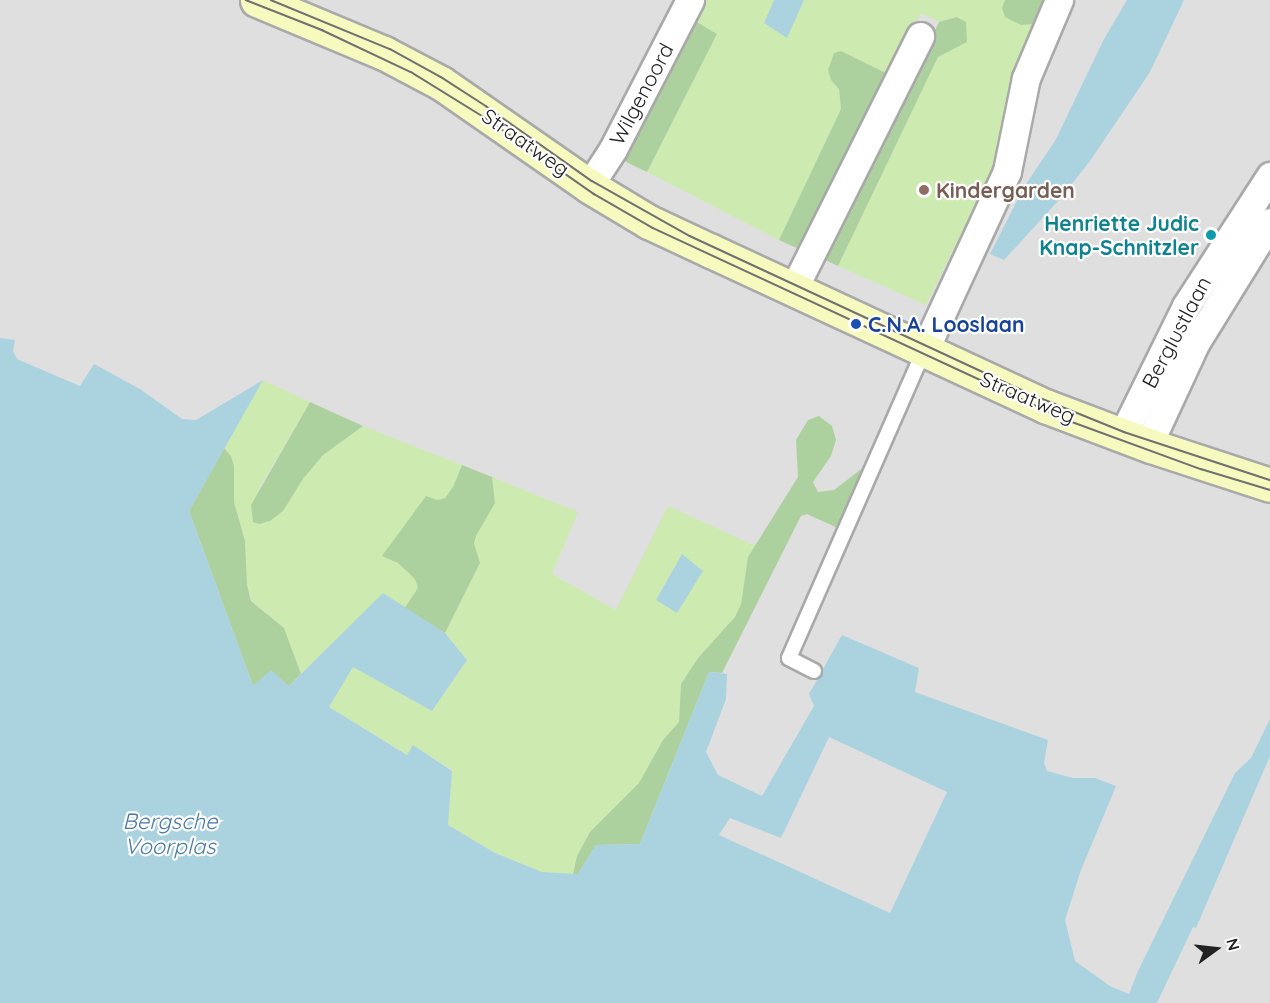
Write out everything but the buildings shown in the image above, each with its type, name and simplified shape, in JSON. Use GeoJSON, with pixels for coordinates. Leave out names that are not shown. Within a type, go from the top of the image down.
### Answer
{"type":"FeatureCollection","features":[{"type":"Feature","properties":{"kind":"street","name":"Wilgenoord"},"geometry":{"type":"LineString","coordinates":[[589,186],[613,149],[690,0]]}},
{"type":"Feature","properties":{"kind":"street"},"geometry":{"type":"LineString","coordinates":[[924,351],[1007,171],[1026,78],[1059,0]]}},
{"type":"Feature","properties":{"kind":"street","name":"Straatweg"},"geometry":{"type":"LineString","coordinates":[[270,3],[384,53],[441,83],[589,186],[649,222],[1045,406],[1119,435],[1270,485]]}},
{"type":"Feature","properties":{"kind":"street"},"geometry":{"type":"LineString","coordinates":[[793,290],[920,36]]}},
{"type":"Feature","properties":{"kind":"street","name":"Berglustlaan"},"geometry":{"type":"LineString","coordinates":[[1119,435],[1124,432],[1186,306],[1263,203],[1270,176]]}},
{"type":"Feature","properties":{"kind":"street","name":"Berglustlaan"},"geometry":{"type":"LineString","coordinates":[[1151,446],[1150,441],[1196,342],[1270,222]]}},
{"type":"Feature","properties":{"kind":"lane"},"geometry":{"type":"LineString","coordinates":[[814,671],[789,658],[924,351]]}},
{"type":"Feature","properties":{"kind":"shaded area"},"geometry":{"type":"Polygon","coordinates":[[[0,0],[1270,0],[1270,1003],[0,1003],[0,0]]]}},
{"type":"Feature","properties":{"kind":"green space"},"geometry":{"type":"Polygon","coordinates":[[[706,0],[774,0],[764,23],[786,37],[804,0],[1005,0],[1002,8],[1021,25],[1034,24],[1023,55],[998,158],[926,305],[838,266],[938,57],[967,41],[956,17],[939,22],[921,13],[890,75],[846,53],[831,80],[839,89],[841,109],[779,240],[647,172],[717,34],[695,21],[706,0]]]}},
{"type":"Feature","properties":{"kind":"green space"},"geometry":{"type":"Polygon","coordinates":[[[1005,0],[1044,0],[1034,24],[1021,25],[1005,17],[1002,8],[1005,0]]]}},
{"type":"Feature","properties":{"kind":"green space"},"geometry":{"type":"Polygon","coordinates":[[[957,17],[966,22],[967,42],[938,57],[838,266],[823,259],[939,22],[957,17]]]}},
{"type":"Feature","properties":{"kind":"green space"},"geometry":{"type":"Polygon","coordinates":[[[695,21],[717,34],[647,172],[626,162],[626,156],[695,21]]]}},
{"type":"Feature","properties":{"kind":"green space"},"geometry":{"type":"Polygon","coordinates":[[[841,51],[890,75],[801,250],[779,240],[841,109],[839,89],[831,80],[828,70],[834,53],[841,51]]]}},
{"type":"Feature","properties":{"kind":"green space"},"geometry":{"type":"Polygon","coordinates":[[[263,380],[310,402],[258,490],[283,511],[303,479],[323,455],[363,426],[462,465],[453,487],[445,498],[438,500],[405,528],[383,556],[398,563],[415,578],[418,588],[413,598],[404,609],[383,594],[301,674],[284,628],[252,601],[247,585],[245,541],[234,502],[234,466],[231,456],[224,448],[263,380]]]}},
{"type":"Feature","properties":{"kind":"green space"},"geometry":{"type":"Polygon","coordinates":[[[310,402],[363,426],[323,455],[303,479],[283,511],[270,521],[259,524],[253,522],[251,505],[310,402]]]}},
{"type":"Feature","properties":{"kind":"green space"},"geometry":{"type":"Polygon","coordinates":[[[819,416],[832,426],[836,440],[831,456],[813,482],[818,492],[834,490],[877,457],[842,530],[807,514],[801,516],[722,673],[709,672],[640,844],[596,845],[578,874],[573,874],[577,856],[590,832],[639,783],[663,740],[679,722],[681,684],[698,658],[735,617],[741,604],[748,557],[798,477],[796,440],[808,420],[819,416]]]}},
{"type":"Feature","properties":{"kind":"green space"},"geometry":{"type":"Polygon","coordinates":[[[224,448],[231,456],[234,466],[234,502],[245,541],[247,585],[251,601],[284,628],[301,674],[288,687],[253,686],[189,511],[224,448]]]}},
{"type":"Feature","properties":{"kind":"green space"},"geometry":{"type":"Polygon","coordinates":[[[462,465],[492,477],[495,503],[474,543],[480,563],[445,633],[404,609],[418,588],[415,579],[398,563],[382,556],[426,496],[438,500],[445,498],[453,487],[462,465]]]}},
{"type":"Feature","properties":{"kind":"green space"},"geometry":{"type":"Polygon","coordinates":[[[492,477],[578,512],[552,574],[616,610],[668,506],[756,546],[748,557],[741,604],[735,617],[698,658],[681,684],[679,722],[663,740],[639,783],[590,832],[577,856],[573,874],[542,872],[495,853],[448,825],[452,770],[413,745],[408,755],[329,707],[353,667],[432,711],[467,660],[445,633],[480,563],[474,543],[480,526],[495,503],[492,477]],[[682,554],[656,600],[703,571],[682,554]]]}},
{"type":"Feature","properties":{"kind":"water"},"geometry":{"type":"Polygon","coordinates":[[[774,0],[804,0],[787,38],[764,23],[774,0]]]}},
{"type":"Feature","properties":{"kind":"water"},"geometry":{"type":"Polygon","coordinates":[[[1127,0],[1184,0],[1150,72],[1090,161],[1060,199],[1004,260],[990,254],[1024,187],[1055,141],[1104,39],[1127,0]]]}},
{"type":"Feature","properties":{"kind":"water","name":"Bergsche Voorplas"},"geometry":{"type":"Polygon","coordinates":[[[0,338],[15,340],[13,351],[17,359],[80,386],[94,364],[140,389],[182,419],[196,420],[263,380],[189,511],[253,686],[271,670],[289,686],[383,593],[445,633],[467,660],[432,711],[353,667],[329,707],[407,755],[413,745],[452,771],[448,825],[495,853],[542,872],[578,874],[596,845],[640,844],[709,672],[727,674],[726,699],[706,752],[718,775],[762,796],[814,706],[809,694],[842,635],[919,668],[915,692],[1048,740],[1044,763],[1047,771],[1073,778],[1095,778],[1116,786],[1081,870],[1065,920],[1075,961],[1110,986],[1129,994],[1138,971],[1235,773],[1251,758],[1270,719],[1270,756],[1196,928],[1193,927],[1157,1003],[0,1003],[0,338]],[[829,737],[781,838],[730,818],[719,835],[890,913],[947,792],[829,737]]]}},
{"type":"Feature","properties":{"kind":"water"},"geometry":{"type":"Polygon","coordinates":[[[682,554],[703,571],[677,613],[656,600],[682,554]]]}},
{"type":"Feature","properties":{"kind":"tram line"},"geometry":{"type":"LineString","coordinates":[[246,0],[322,30],[411,72],[487,119],[594,194],[653,228],[1064,419],[1201,469],[1270,490]]}},
{"type":"Feature","properties":{"kind":"tram line"},"geometry":{"type":"LineString","coordinates":[[271,0],[390,49],[441,77],[592,181],[690,236],[1028,393],[1124,432],[1270,480]]}},
{"type":"Feature","properties":{"kind":"place","name":"Kindergarden"},"geometry":{"type":"Point","coordinates":[924,190]}},
{"type":"Feature","properties":{"kind":"place","name":"Henriette Judic Knap-Schnitzler"},"geometry":{"type":"Point","coordinates":[1211,235]}},
{"type":"Feature","properties":{"kind":"place","name":"C.N.A. Looslaan"},"geometry":{"type":"Point","coordinates":[856,324]}}]}
